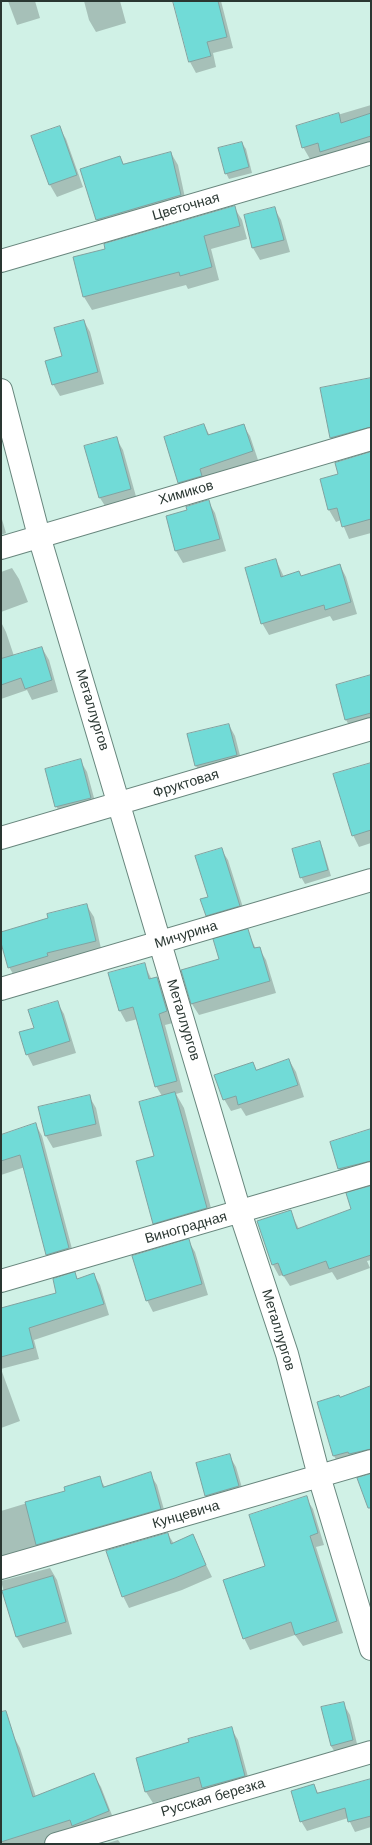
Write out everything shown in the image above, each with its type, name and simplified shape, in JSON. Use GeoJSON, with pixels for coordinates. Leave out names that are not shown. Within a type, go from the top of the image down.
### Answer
{"type":"FeatureCollection","features":[{"type":"Feature","properties":{"kind":"street","name":"Цветочная"},"geometry":{"type":"LineString","coordinates":[[1,261],[371,153]]}},
{"type":"Feature","properties":{"kind":"street","name":"Металлургов"},"geometry":{"type":"LineString","coordinates":[[1,390],[40,536],[240,1212],[287,1354],[319,1476],[371,1649]]}},
{"type":"Feature","properties":{"kind":"street","name":"Химиков"},"geometry":{"type":"LineString","coordinates":[[1,548],[371,440]]}},
{"type":"Feature","properties":{"kind":"street","name":"Фруктовая"},"geometry":{"type":"LineString","coordinates":[[1,838],[371,729]]}},
{"type":"Feature","properties":{"kind":"street","name":"Мичурина"},"geometry":{"type":"LineString","coordinates":[[1,989],[371,880]]}},
{"type":"Feature","properties":{"kind":"street","name":"Виноградная"},"geometry":{"type":"LineString","coordinates":[[1,1281],[371,1173]]}},
{"type":"Feature","properties":{"kind":"street","name":"Кунцевича"},"geometry":{"type":"LineString","coordinates":[[1,1568],[371,1461]]}},
{"type":"Feature","properties":{"kind":"street","name":"Русская березка"},"geometry":{"type":"LineString","coordinates":[[56,1844],[371,1752]]}},
{"type":"Feature","properties":{"kind":"building"},"geometry":{"type":"Polygon","coordinates":[[[173,1],[218,1],[227,37],[207,42],[211,56],[189,62],[173,1]]]}},
{"type":"Feature","properties":{"kind":"building"},"geometry":{"type":"Polygon","coordinates":[[[339,113],[341,123],[371,113],[371,136],[320,152],[318,143],[302,148],[296,126],[339,113]]]}},
{"type":"Feature","properties":{"kind":"building"},"geometry":{"type":"Polygon","coordinates":[[[60,126],[77,175],[49,185],[31,136],[60,126]]]}},
{"type":"Feature","properties":{"kind":"building"},"geometry":{"type":"Polygon","coordinates":[[[242,142],[249,167],[225,174],[218,148],[242,142]]]}},
{"type":"Feature","properties":{"kind":"building"},"geometry":{"type":"Polygon","coordinates":[[[171,152],[181,195],[96,220],[80,169],[120,156],[123,164],[171,152]]]}},
{"type":"Feature","properties":{"kind":"building"},"geometry":{"type":"Polygon","coordinates":[[[235,206],[240,226],[204,236],[212,267],[180,276],[179,272],[83,297],[73,257],[105,249],[104,244],[235,206]]]}},
{"type":"Feature","properties":{"kind":"building"},"geometry":{"type":"Polygon","coordinates":[[[275,207],[284,240],[252,248],[244,215],[275,207]]]}},
{"type":"Feature","properties":{"kind":"building"},"geometry":{"type":"Polygon","coordinates":[[[84,320],[98,372],[52,385],[45,361],[62,356],[54,328],[84,320]]]}},
{"type":"Feature","properties":{"kind":"building"},"geometry":{"type":"Polygon","coordinates":[[[371,378],[371,427],[330,438],[320,388],[371,378]]]}},
{"type":"Feature","properties":{"kind":"building"},"geometry":{"type":"Polygon","coordinates":[[[204,424],[208,435],[244,424],[253,451],[200,469],[202,476],[178,483],[164,437],[204,424]]]}},
{"type":"Feature","properties":{"kind":"building"},"geometry":{"type":"Polygon","coordinates":[[[117,437],[131,489],[99,498],[84,446],[117,437]]]}},
{"type":"Feature","properties":{"kind":"building"},"geometry":{"type":"Polygon","coordinates":[[[371,452],[371,519],[342,527],[337,508],[328,510],[320,479],[338,474],[335,463],[371,452]]]}},
{"type":"Feature","properties":{"kind":"building"},"geometry":{"type":"Polygon","coordinates":[[[209,500],[220,539],[175,551],[166,516],[187,510],[186,507],[209,500]]]}},
{"type":"Feature","properties":{"kind":"building"},"geometry":{"type":"Polygon","coordinates":[[[276,559],[281,577],[299,571],[301,576],[340,564],[351,602],[325,610],[324,605],[261,624],[245,568],[276,559]]]}},
{"type":"Feature","properties":{"kind":"building"},"geometry":{"type":"Polygon","coordinates":[[[42,647],[52,680],[25,689],[21,678],[1,685],[1,659],[42,647]]]}},
{"type":"Feature","properties":{"kind":"building"},"geometry":{"type":"Polygon","coordinates":[[[371,675],[371,713],[345,720],[336,685],[371,675]]]}},
{"type":"Feature","properties":{"kind":"building"},"geometry":{"type":"Polygon","coordinates":[[[229,724],[237,755],[195,766],[187,734],[229,724]]]}},
{"type":"Feature","properties":{"kind":"building"},"geometry":{"type":"Polygon","coordinates":[[[81,759],[91,798],[55,807],[45,769],[81,759]]]}},
{"type":"Feature","properties":{"kind":"building"},"geometry":{"type":"Polygon","coordinates":[[[371,763],[371,830],[352,836],[333,774],[371,763]]]}},
{"type":"Feature","properties":{"kind":"building"},"geometry":{"type":"Polygon","coordinates":[[[320,841],[328,870],[300,878],[292,849],[320,841]]]}},
{"type":"Feature","properties":{"kind":"building"},"geometry":{"type":"Polygon","coordinates":[[[222,848],[240,906],[206,916],[200,899],[208,897],[195,856],[222,848]]]}},
{"type":"Feature","properties":{"kind":"building"},"geometry":{"type":"Polygon","coordinates":[[[87,904],[96,941],[47,953],[48,956],[8,968],[1,943],[1,932],[48,918],[47,914],[87,904]]]}},
{"type":"Feature","properties":{"kind":"building"},"geometry":{"type":"Polygon","coordinates":[[[248,929],[254,948],[260,947],[270,981],[191,1004],[181,970],[219,959],[213,939],[248,929]]]}},
{"type":"Feature","properties":{"kind":"building"},"geometry":{"type":"Polygon","coordinates":[[[145,963],[149,979],[157,977],[167,1011],[159,1014],[177,1081],[155,1087],[133,1007],[119,1011],[108,973],[145,963]]]}},
{"type":"Feature","properties":{"kind":"building"},"geometry":{"type":"Polygon","coordinates":[[[58,1001],[70,1041],[26,1055],[19,1032],[34,1028],[28,1010],[58,1001]]]}},
{"type":"Feature","properties":{"kind":"building"},"geometry":{"type":"Polygon","coordinates":[[[289,1059],[298,1085],[238,1105],[236,1096],[223,1100],[214,1075],[253,1062],[256,1070],[289,1059]]]}},
{"type":"Feature","properties":{"kind":"building"},"geometry":{"type":"Polygon","coordinates":[[[175,1092],[207,1208],[153,1224],[136,1161],[154,1156],[139,1102],[175,1092]]]}},
{"type":"Feature","properties":{"kind":"building"},"geometry":{"type":"Polygon","coordinates":[[[90,1095],[96,1124],[45,1136],[38,1107],[90,1095]]]}},
{"type":"Feature","properties":{"kind":"building"},"geometry":{"type":"Polygon","coordinates":[[[36,1123],[69,1248],[46,1255],[20,1155],[1,1161],[1,1135],[36,1123]]]}},
{"type":"Feature","properties":{"kind":"building"},"geometry":{"type":"Polygon","coordinates":[[[371,1129],[371,1161],[338,1169],[330,1142],[371,1129]]]}},
{"type":"Feature","properties":{"kind":"building"},"geometry":{"type":"Polygon","coordinates":[[[371,1186],[371,1255],[329,1269],[326,1261],[283,1276],[278,1263],[272,1265],[257,1221],[291,1210],[297,1229],[351,1209],[346,1193],[371,1186]]]}},
{"type":"Feature","properties":{"kind":"building"},"geometry":{"type":"Polygon","coordinates":[[[189,1239],[202,1284],[146,1301],[132,1256],[189,1239]]]}},
{"type":"Feature","properties":{"kind":"building"},"geometry":{"type":"Polygon","coordinates":[[[75,1272],[77,1279],[94,1273],[104,1304],[29,1328],[34,1348],[1,1357],[1,1308],[56,1293],[53,1279],[75,1272]]]}},
{"type":"Feature","properties":{"kind":"building"},"geometry":{"type":"Polygon","coordinates":[[[371,1386],[371,1449],[349,1454],[348,1452],[333,1456],[317,1402],[339,1395],[340,1397],[371,1386]]]}},
{"type":"Feature","properties":{"kind":"building"},"geometry":{"type":"Polygon","coordinates":[[[230,1454],[239,1486],[205,1496],[196,1463],[230,1454]]]}},
{"type":"Feature","properties":{"kind":"building"},"geometry":{"type":"Polygon","coordinates":[[[151,1472],[161,1509],[36,1545],[25,1502],[65,1491],[64,1487],[100,1476],[103,1487],[151,1472]]]}},
{"type":"Feature","properties":{"kind":"building"},"geometry":{"type":"Polygon","coordinates":[[[371,1474],[371,1508],[368,1508],[357,1478],[371,1474]]]}},
{"type":"Feature","properties":{"kind":"building"},"geometry":{"type":"Polygon","coordinates":[[[307,1496],[318,1533],[310,1536],[337,1621],[295,1635],[291,1622],[243,1639],[223,1580],[265,1566],[249,1515],[307,1496]]]}},
{"type":"Feature","properties":{"kind":"building"},"geometry":{"type":"Polygon","coordinates":[[[168,1533],[171,1544],[193,1534],[206,1565],[122,1597],[106,1551],[168,1533]]]}},
{"type":"Feature","properties":{"kind":"building"},"geometry":{"type":"Polygon","coordinates":[[[53,1576],[66,1622],[16,1637],[2,1591],[53,1576]]]}},
{"type":"Feature","properties":{"kind":"building"},"geometry":{"type":"Polygon","coordinates":[[[344,1702],[353,1740],[331,1746],[321,1707],[344,1702]]]}},
{"type":"Feature","properties":{"kind":"building"},"geometry":{"type":"Polygon","coordinates":[[[6,1711],[33,1797],[94,1773],[109,1811],[72,1826],[70,1820],[1,1842],[1,1712],[6,1711]]]}},
{"type":"Feature","properties":{"kind":"building"},"geometry":{"type":"Polygon","coordinates":[[[232,1727],[245,1776],[202,1788],[199,1777],[145,1792],[136,1758],[189,1742],[188,1739],[232,1727]]]}},
{"type":"Feature","properties":{"kind":"building"},"geometry":{"type":"Polygon","coordinates":[[[371,1779],[371,1816],[348,1822],[345,1808],[300,1822],[291,1791],[314,1784],[317,1793],[371,1779]]]}}]}
